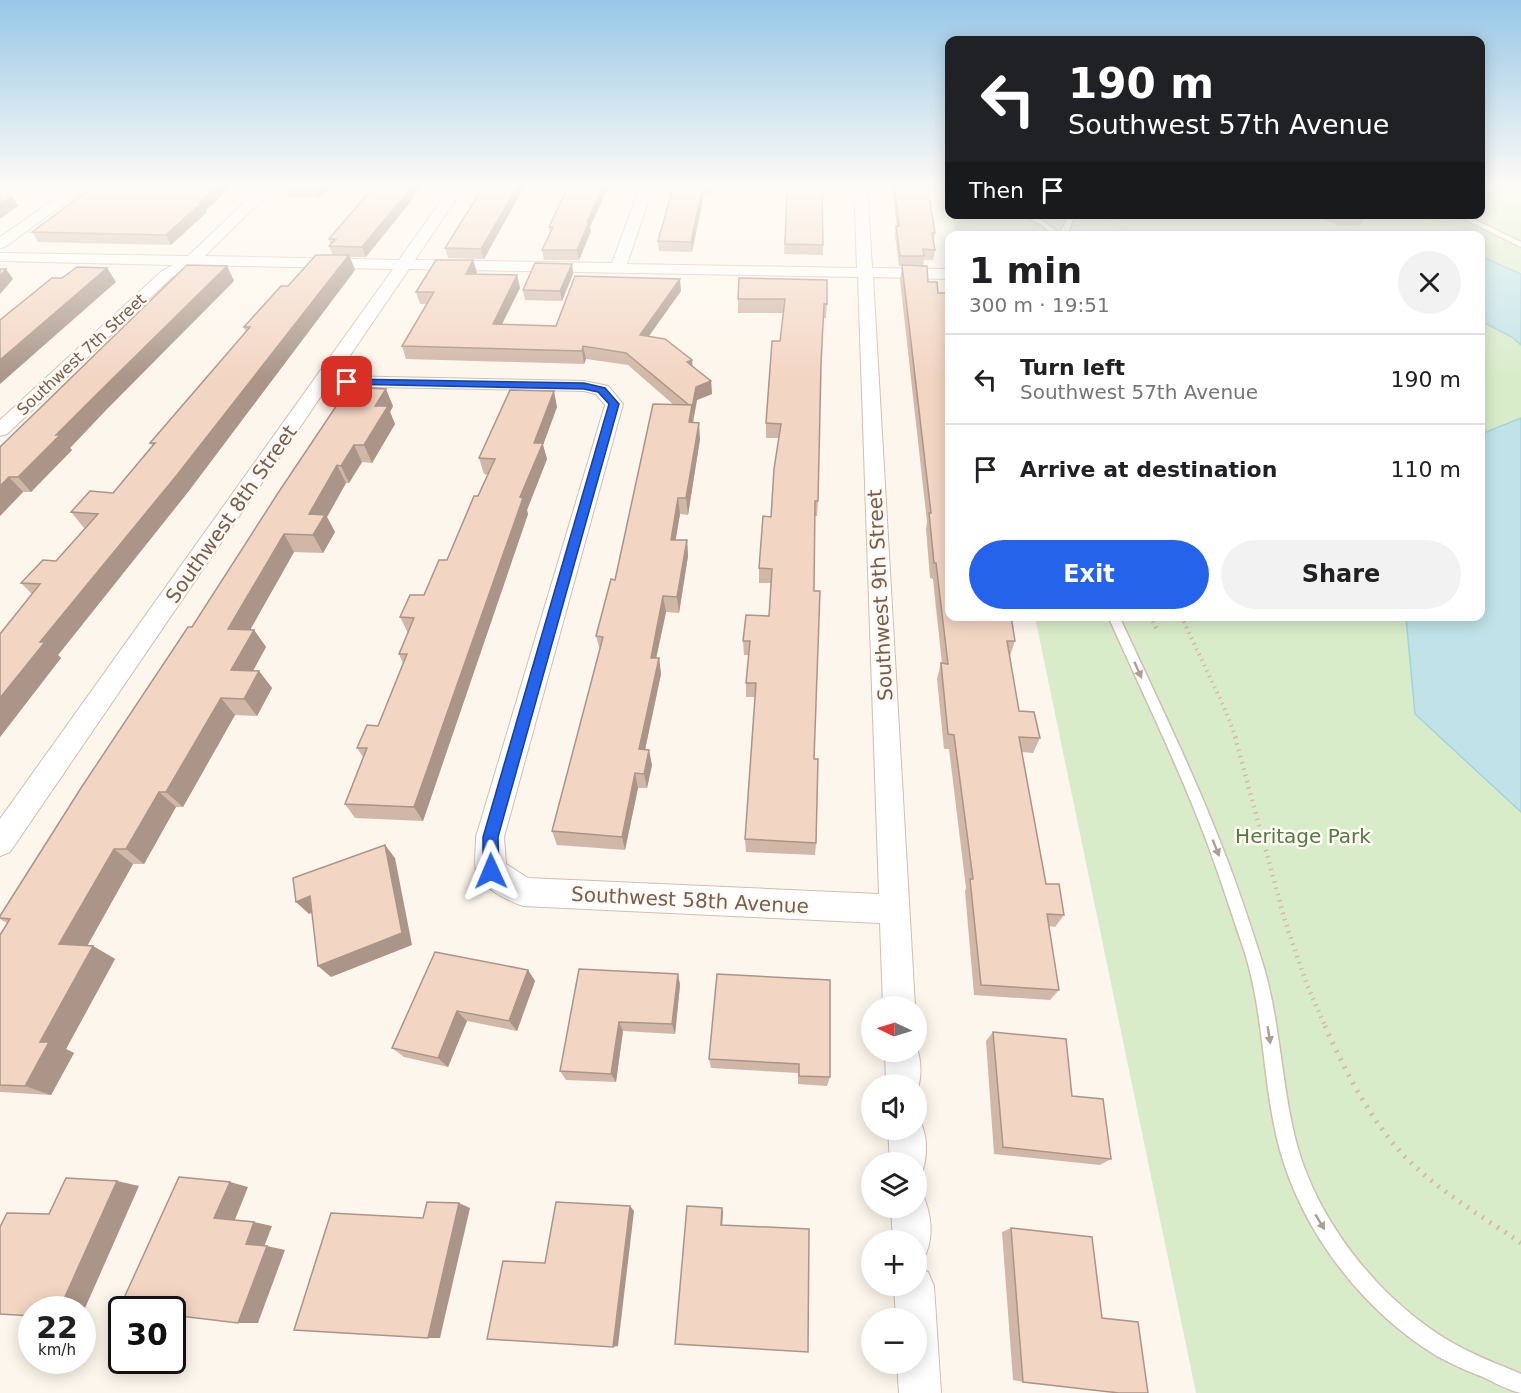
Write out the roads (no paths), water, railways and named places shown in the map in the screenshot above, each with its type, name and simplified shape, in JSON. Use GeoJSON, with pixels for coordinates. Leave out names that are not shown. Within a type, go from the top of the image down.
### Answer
{"type":"FeatureCollection","features":[{"type":"Feature","properties":{"kind":"street","name":"Southwest 7th Street"},"geometry":{"type":"LineString","coordinates":[[0,430],[167,274],[191,261],[203,249]]}},
{"type":"Feature","properties":{"kind":"street","name":"Southwest 8th Street"},"geometry":{"type":"LineString","coordinates":[[0,843],[415,249]]}},
{"type":"Feature","properties":{"kind":"street"},"geometry":{"type":"LineString","coordinates":[[618,267],[625,249]]}},
{"type":"Feature","properties":{"kind":"street","name":"Southwest 9th Street"},"geometry":{"type":"LineString","coordinates":[[864,249],[898,996]]}},
{"type":"Feature","properties":{"kind":"street"},"geometry":{"type":"LineString","coordinates":[[0,258],[945,274]]}},
{"type":"Feature","properties":{"kind":"street","name":"Southwest 58th Avenue"},"geometry":{"type":"LineString","coordinates":[[324,381],[584,386],[602,390],[614,404],[490,837],[491,871],[523,892],[894,909]]}},
{"type":"Feature","properties":{"kind":"street"},"geometry":{"type":"LineString","coordinates":[[919,1374],[920,1393]]}},
{"type":"Feature","properties":{"kind":"lane"},"geometry":{"type":"LineString","coordinates":[[1115,621],[1190,786],[1238,908],[1262,987],[1289,1150],[1304,1194],[1333,1241],[1360,1276],[1390,1306],[1443,1348],[1521,1384]]}},
{"type":"Feature","properties":{"kind":"water"},"geometry":{"type":"Polygon","coordinates":[[[1485,258],[1521,274],[1521,345],[1512,337],[1485,323],[1485,258]]]}},
{"type":"Feature","properties":{"kind":"water"},"geometry":{"type":"Polygon","coordinates":[[[1521,418],[1521,812],[1415,714],[1406,621],[1485,621],[1485,432],[1521,418]]]}},
{"type":"Feature","properties":{"kind":"park label","name":"Heritage Park"},"geometry":{"type":"Point","coordinates":[1303,836]}}]}
